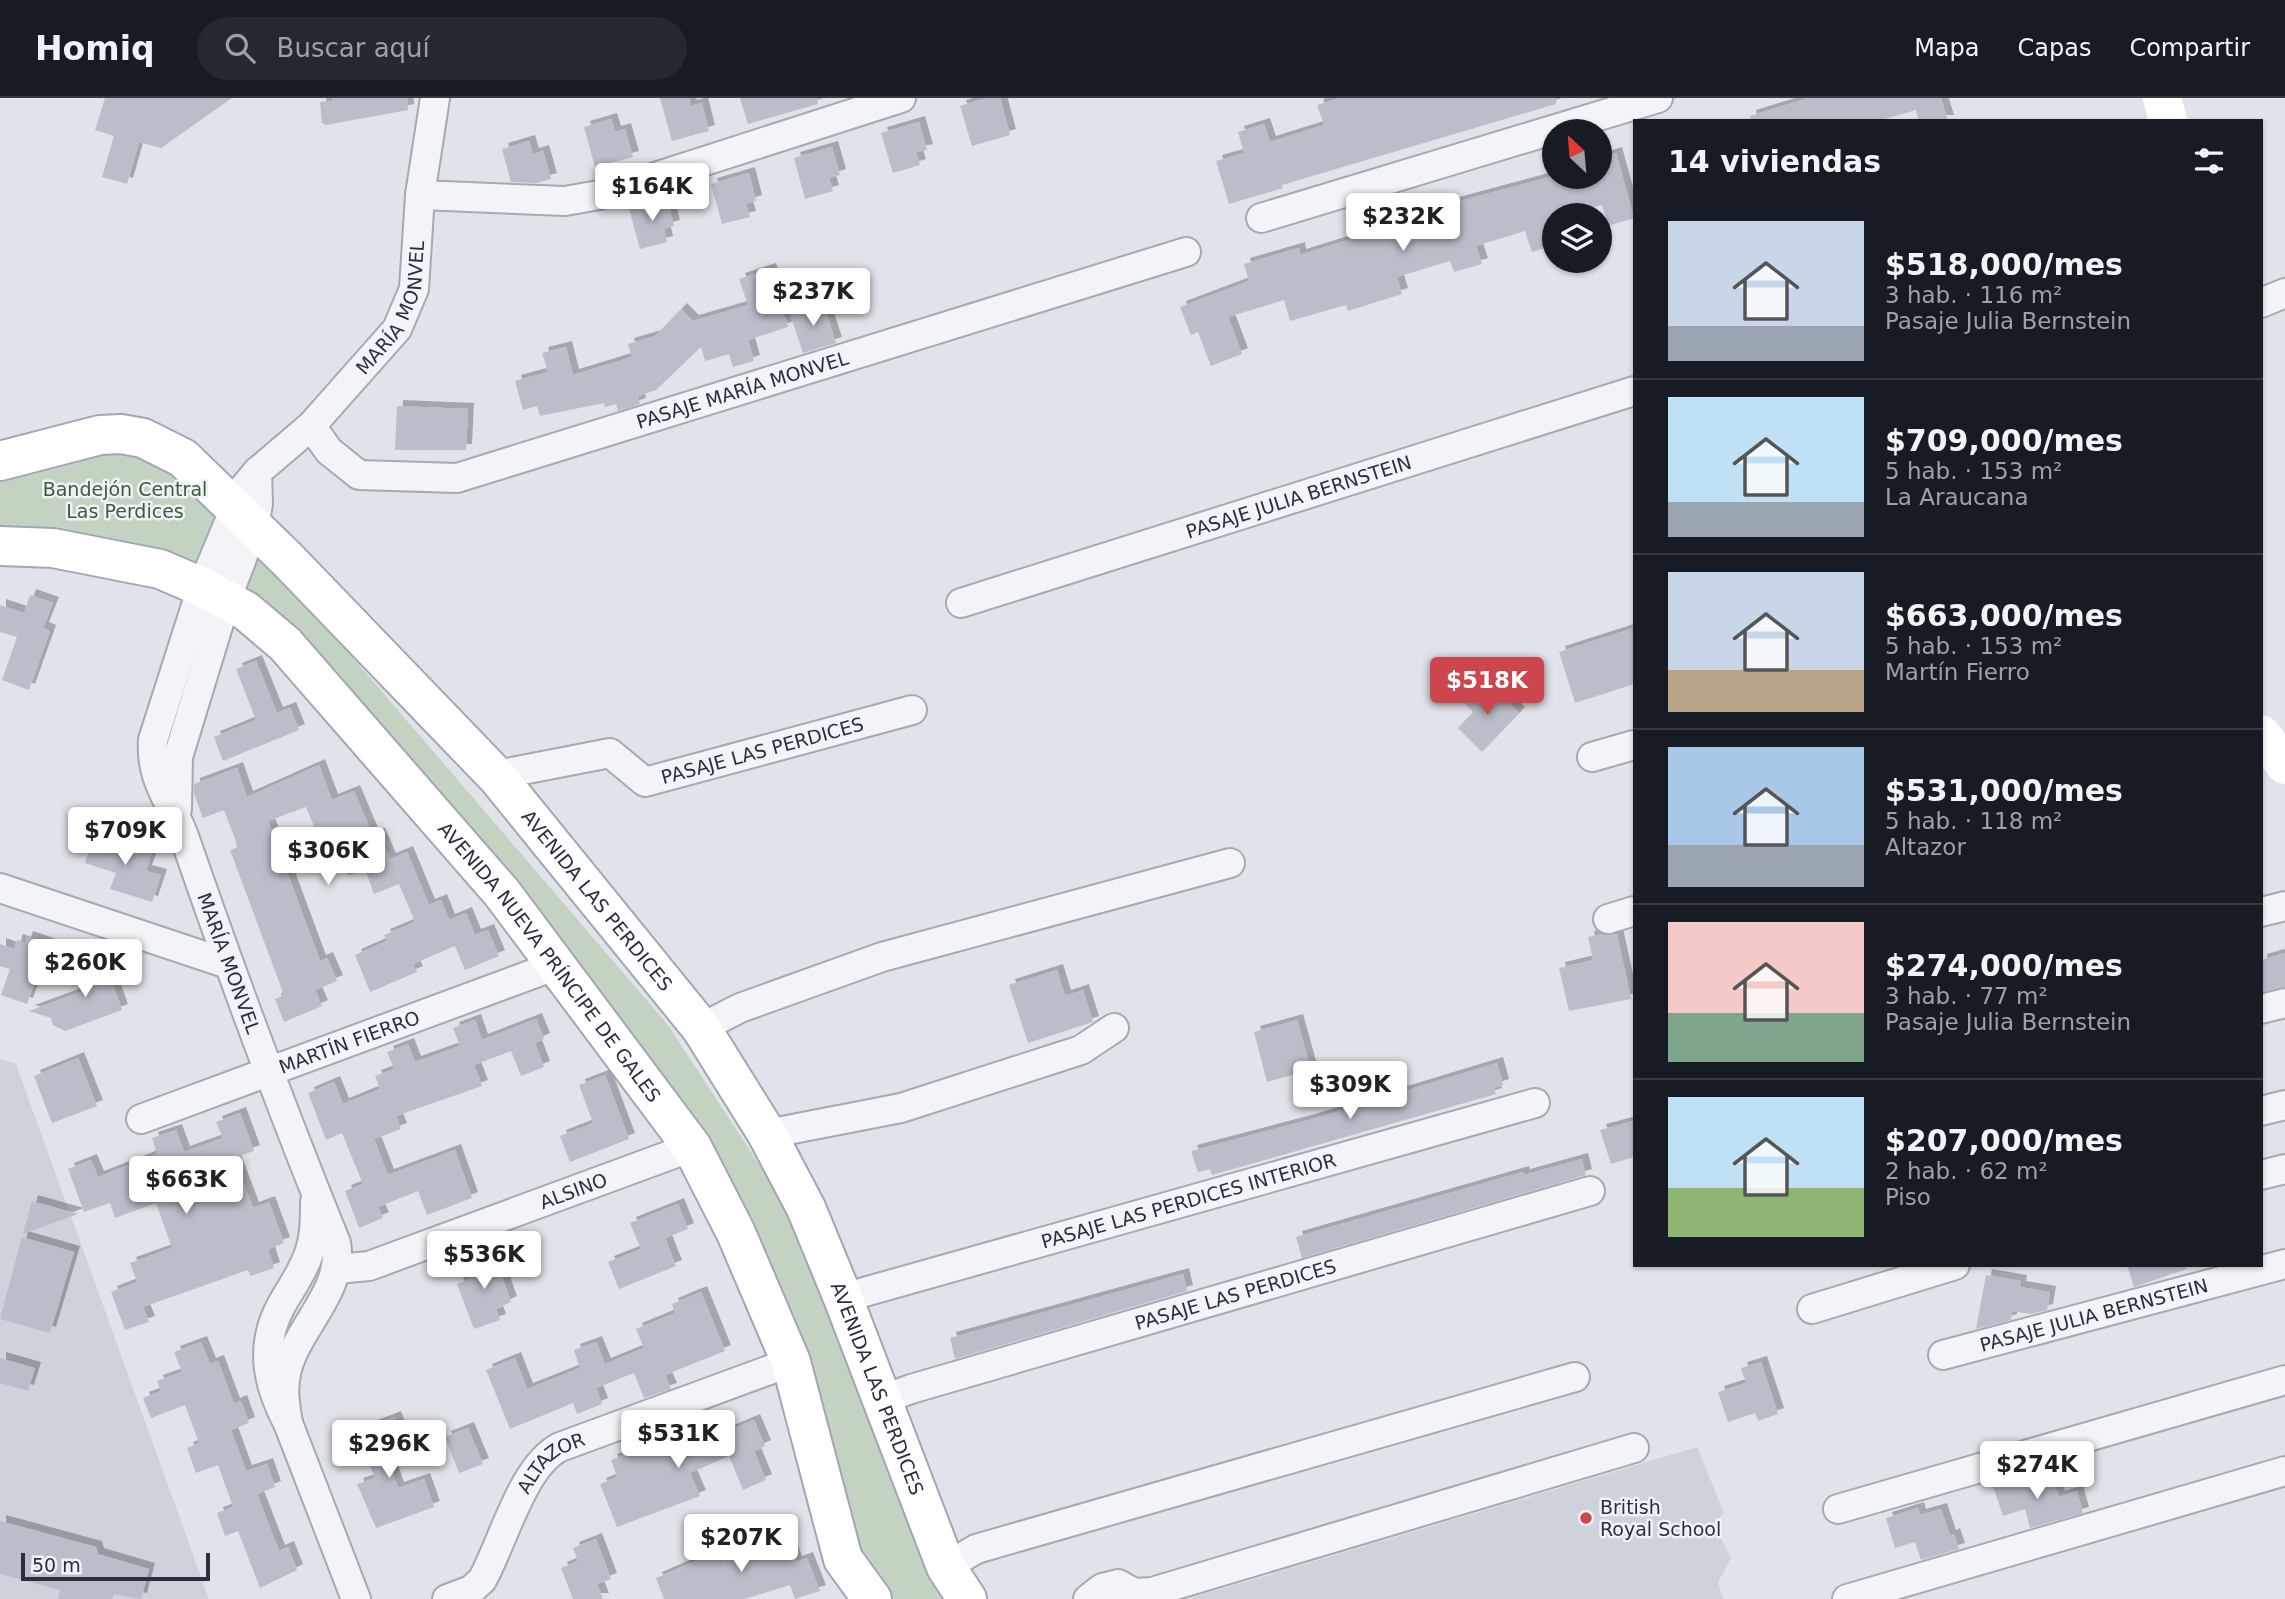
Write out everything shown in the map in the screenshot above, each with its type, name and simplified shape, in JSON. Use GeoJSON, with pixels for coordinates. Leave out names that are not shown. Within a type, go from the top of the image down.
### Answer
{"type":"FeatureCollection","features":[{"type":"Feature","properties":{"kind":"main road"},"geometry":{"type":"LineString","coordinates":[[2162,98],[2167,119]]}},
{"type":"Feature","properties":{"kind":"main road","name":"AVENIDA LAS PERDICES"},"geometry":{"type":"LineString","coordinates":[[0,461],[100,435],[143,438],[183,458],[498,778],[701,1028],[767,1134],[806,1208],[946,1567],[967,1599]]}},
{"type":"Feature","properties":{"kind":"main road","name":"AVENIDA NUEVA PRÍNCIPE DE GALES"},"geometry":{"type":"LineString","coordinates":[[0,546],[53,548],[160,569],[214,593],[255,619],[304,664],[502,893],[692,1147],[736,1233],[791,1362],[843,1559],[872,1599]]}},
{"type":"Feature","properties":{"kind":"street","name":"MARÍA MONVEL"},"geometry":{"type":"LineString","coordinates":[[288,1423],[283,1389],[287,1366],[337,1269],[336,1243],[228,964],[177,817],[159,784],[151,762],[153,740],[244,517],[257,472],[312,426],[397,329],[414,289],[420,195],[435,98]]}},
{"type":"Feature","properties":{"kind":"street"},"geometry":{"type":"LineString","coordinates":[[420,195],[565,201],[599,195],[901,98]]}},
{"type":"Feature","properties":{"kind":"street"},"geometry":{"type":"LineString","coordinates":[[1261,218],[1658,98]]}},
{"type":"Feature","properties":{"kind":"street","name":"PASAJE MARÍA MONVEL"},"geometry":{"type":"LineString","coordinates":[[312,426],[329,451],[359,475],[457,478],[1186,252]]}},
{"type":"Feature","properties":{"kind":"street"},"geometry":{"type":"LineString","coordinates":[[2263,302],[2285,293]]}},
{"type":"Feature","properties":{"kind":"street","name":"PASAJE JULIA BERNSTEIN"},"geometry":{"type":"LineString","coordinates":[[961,603],[1633,391]]}},
{"type":"Feature","properties":{"kind":"street","name":"PASAJE LAS PERDICES"},"geometry":{"type":"LineString","coordinates":[[498,778],[512,772],[610,753],[645,782],[912,710]]}},
{"type":"Feature","properties":{"kind":"street"},"geometry":{"type":"LineString","coordinates":[[1592,757],[1633,745]]}},
{"type":"Feature","properties":{"kind":"street"},"geometry":{"type":"LineString","coordinates":[[701,1028],[740,1008],[882,957],[1230,863]]}},
{"type":"Feature","properties":{"kind":"street"},"geometry":{"type":"LineString","coordinates":[[0,888],[228,964]]}},
{"type":"Feature","properties":{"kind":"street"},"geometry":{"type":"LineString","coordinates":[[2263,911],[2285,905]]}},
{"type":"Feature","properties":{"kind":"street","name":"MARTÍN FIERRO"},"geometry":{"type":"LineString","coordinates":[[141,1119],[557,965]]}},
{"type":"Feature","properties":{"kind":"street"},"geometry":{"type":"LineString","coordinates":[[2263,1008],[2285,1003]]}},
{"type":"Feature","properties":{"kind":"street"},"geometry":{"type":"LineString","coordinates":[[767,1134],[901,1108],[1081,1050],[1114,1028]]}},
{"type":"Feature","properties":{"kind":"street","name":"PASAJE LAS PERDICES INTERIOR"},"geometry":{"type":"LineString","coordinates":[[843,1298],[1535,1103]]}},
{"type":"Feature","properties":{"kind":"street"},"geometry":{"type":"LineString","coordinates":[[2263,1110],[2285,1105]]}},
{"type":"Feature","properties":{"kind":"street","name":"ALSINO"},"geometry":{"type":"LineString","coordinates":[[337,1269],[369,1266],[692,1147]]}},
{"type":"Feature","properties":{"kind":"street"},"geometry":{"type":"LineString","coordinates":[[2263,1174],[2285,1169]]}},
{"type":"Feature","properties":{"kind":"street","name":"MARÍA MONVEL"},"geometry":{"type":"LineString","coordinates":[[314,1185],[315,1230],[308,1257],[273,1322],[267,1356],[274,1397],[288,1423],[356,1599]]}},
{"type":"Feature","properties":{"kind":"street","name":"PASAJE LAS PERDICES"},"geometry":{"type":"LineString","coordinates":[[882,1400],[911,1389],[1590,1191]]}},
{"type":"Feature","properties":{"kind":"street","name":"PASAJE JULIA BERNSTEIN"},"geometry":{"type":"LineString","coordinates":[[1943,1355],[2285,1264]]}},
{"type":"Feature","properties":{"kind":"street"},"geometry":{"type":"LineString","coordinates":[[1812,1309],[1948,1267]]}},
{"type":"Feature","properties":{"kind":"street","name":"ALTAZOR"},"geometry":{"type":"LineString","coordinates":[[447,1599],[471,1590],[482,1580],[533,1473],[553,1451],[791,1362]]}},
{"type":"Feature","properties":{"kind":"street"},"geometry":{"type":"LineString","coordinates":[[946,1567],[976,1549],[1575,1377]]}},
{"type":"Feature","properties":{"kind":"street"},"geometry":{"type":"LineString","coordinates":[[1838,1509],[2285,1380]]}},
{"type":"Feature","properties":{"kind":"street"},"geometry":{"type":"LineString","coordinates":[[1088,1599],[1102,1588],[1118,1584],[1134,1593],[1152,1592],[1634,1448]]}},
{"type":"Feature","properties":{"kind":"street"},"geometry":{"type":"LineString","coordinates":[[1847,1599],[2285,1471]]}},
{"type":"Feature","properties":{"kind":"shaded area"},"geometry":{"type":"Polygon","coordinates":[[[0,1059],[16,1064],[209,1599],[0,1599],[0,1059]]]}},
{"type":"Feature","properties":{"kind":"shaded area","name":"British Royal School"},"geometry":{"type":"Polygon","coordinates":[[[1697,1447],[1724,1513],[1713,1524],[1731,1558],[1718,1582],[1723,1599],[1188,1599],[1697,1447]]]}},
{"type":"Feature","properties":{"kind":"green space","name":"Bandejón Central Las Perdices"},"geometry":{"type":"Polygon","coordinates":[[[141,444],[269,560],[668,1025],[784,1203],[946,1599],[885,1599],[861,1567],[716,1166],[250,605],[0,542],[0,467],[141,444]]]}},
{"type":"Feature","properties":{"kind":"building"},"geometry":{"type":"Polygon","coordinates":[[[105,98],[232,98],[161,148],[139,142],[127,184],[102,177],[114,136],[95,130],[105,98]]]}},
{"type":"Feature","properties":{"kind":"building"},"geometry":{"type":"Polygon","coordinates":[[[332,98],[407,98],[408,110],[326,125],[322,123],[320,102],[333,101],[332,98]]]}},
{"type":"Feature","properties":{"kind":"building"},"geometry":{"type":"Polygon","coordinates":[[[660,98],[689,98],[691,106],[702,103],[709,131],[672,141],[660,98]]]}},
{"type":"Feature","properties":{"kind":"building"},"geometry":{"type":"Polygon","coordinates":[[[740,98],[817,98],[818,104],[748,124],[740,98]]]}},
{"type":"Feature","properties":{"kind":"building"},"geometry":{"type":"Polygon","coordinates":[[[987,98],[1000,98],[1010,135],[972,146],[960,106],[987,98]]]}},
{"type":"Feature","properties":{"kind":"building"},"geometry":{"type":"Polygon","coordinates":[[[1340,98],[1556,98],[1556,104],[1282,185],[1283,188],[1229,204],[1216,161],[1244,153],[1238,132],[1264,124],[1270,142],[1324,125],[1317,105],[1340,98]]]}},
{"type":"Feature","properties":{"kind":"building"},"geometry":{"type":"Polygon","coordinates":[[[1809,98],[1941,98],[1947,119],[1918,119],[1916,110],[1884,119],[1751,119],[1750,116],[1809,98]]]}},
{"type":"Feature","properties":{"kind":"building"},"geometry":{"type":"Polygon","coordinates":[[[611,119],[615,132],[625,129],[633,157],[595,167],[584,127],[611,119]]]}},
{"type":"Feature","properties":{"kind":"building"},"geometry":{"type":"Polygon","coordinates":[[[919,122],[927,150],[916,152],[920,165],[893,173],[881,133],[919,122]]]}},
{"type":"Feature","properties":{"kind":"building"},"geometry":{"type":"Polygon","coordinates":[[[529,141],[533,154],[543,151],[551,179],[536,183],[511,182],[502,149],[529,141]]]}},
{"type":"Feature","properties":{"kind":"building"},"geometry":{"type":"Polygon","coordinates":[[[832,147],[840,175],[829,178],[833,191],[805,199],[794,158],[832,147]]]}},
{"type":"Feature","properties":{"kind":"building"},"geometry":{"type":"Polygon","coordinates":[[[1616,153],[1633,218],[1612,225],[1612,203],[1542,203],[1542,249],[1532,252],[1525,231],[1476,246],[1482,264],[1454,272],[1450,261],[1397,277],[1402,294],[1348,311],[1346,305],[1290,321],[1284,300],[1228,317],[1242,354],[1211,366],[1198,332],[1191,335],[1180,307],[1249,281],[1244,264],[1299,248],[1300,255],[1409,221],[1408,215],[1542,179],[1542,189],[1612,189],[1612,154],[1616,153]]]}},
{"type":"Feature","properties":{"kind":"building"},"geometry":{"type":"Polygon","coordinates":[[[749,173],[756,201],[746,204],[750,217],[722,224],[711,184],[749,173]]]}},
{"type":"Feature","properties":{"kind":"building"},"geometry":{"type":"Polygon","coordinates":[[[667,198],[674,226],[664,229],[667,242],[640,249],[629,209],[667,198]]]}},
{"type":"Feature","properties":{"kind":"building"},"geometry":{"type":"Polygon","coordinates":[[[770,269],[788,327],[748,340],[754,361],[733,367],[729,354],[705,361],[701,347],[656,390],[638,396],[640,404],[618,411],[616,404],[605,407],[604,403],[540,416],[537,406],[523,410],[515,381],[548,372],[542,353],[566,347],[573,375],[632,357],[628,344],[655,336],[681,309],[693,321],[748,305],[739,279],[770,269]]]}},
{"type":"Feature","properties":{"kind":"building"},"geometry":{"type":"Polygon","coordinates":[[[823,303],[836,343],[803,353],[790,314],[823,303]]]}},
{"type":"Feature","properties":{"kind":"building"},"geometry":{"type":"Polygon","coordinates":[[[397,406],[468,409],[466,450],[395,450],[397,406]]]}},
{"type":"Feature","properties":{"kind":"building"},"geometry":{"type":"Polygon","coordinates":[[[30,595],[53,603],[43,628],[50,631],[29,690],[2,680],[17,637],[0,632],[0,605],[24,613],[30,595]]]}},
{"type":"Feature","properties":{"kind":"building"},"geometry":{"type":"Polygon","coordinates":[[[1633,628],[1633,684],[1575,703],[1559,652],[1633,628]]]}},
{"type":"Feature","properties":{"kind":"building"},"geometry":{"type":"Polygon","coordinates":[[[256,661],[277,713],[290,708],[299,730],[223,761],[214,737],[256,720],[236,669],[256,661]]]}},
{"type":"Feature","properties":{"kind":"building"},"geometry":{"type":"Polygon","coordinates":[[[1487,682],[1519,713],[1482,752],[1458,728],[1473,712],[1465,704],[1487,682]]]}},
{"type":"Feature","properties":{"kind":"building"},"geometry":{"type":"Polygon","coordinates":[[[319,765],[332,800],[354,791],[373,836],[379,834],[390,859],[407,852],[429,905],[441,900],[449,920],[466,913],[475,935],[488,930],[499,956],[465,970],[455,946],[413,964],[417,972],[370,992],[355,955],[387,941],[384,935],[415,922],[399,884],[374,894],[365,869],[348,876],[328,828],[317,833],[306,807],[268,821],[320,961],[327,958],[337,981],[315,990],[322,1006],[284,1022],[275,999],[284,995],[230,850],[238,847],[224,810],[203,818],[194,794],[194,784],[237,768],[247,797],[319,765]]]}},
{"type":"Feature","properties":{"kind":"building"},"geometry":{"type":"Polygon","coordinates":[[[94,835],[152,853],[146,871],[161,875],[152,902],[110,889],[116,873],[85,863],[94,835]]]}},
{"type":"Feature","properties":{"kind":"building"},"geometry":{"type":"Polygon","coordinates":[[[1617,934],[1631,999],[1569,1011],[1559,968],[1593,960],[1588,937],[1617,934]]]}},
{"type":"Feature","properties":{"kind":"building"},"geometry":{"type":"Polygon","coordinates":[[[27,937],[48,944],[27,1004],[1,995],[10,969],[0,966],[0,944],[14,949],[17,940],[25,943],[27,937]]]}},
{"type":"Feature","properties":{"kind":"building"},"geometry":{"type":"Polygon","coordinates":[[[2285,953],[2285,987],[2263,992],[2263,959],[2285,953]]]}},
{"type":"Feature","properties":{"kind":"building"},"geometry":{"type":"Polygon","coordinates":[[[103,957],[122,1010],[65,1031],[53,1025],[51,1018],[29,1011],[83,991],[74,968],[103,957]]]}},
{"type":"Feature","properties":{"kind":"building"},"geometry":{"type":"Polygon","coordinates":[[[1057,970],[1065,996],[1083,990],[1093,1022],[1028,1043],[1009,985],[1057,970]]]}},
{"type":"Feature","properties":{"kind":"building"},"geometry":{"type":"Polygon","coordinates":[[[536,1019],[544,1039],[535,1043],[544,1067],[521,1076],[511,1051],[474,1065],[482,1086],[396,1116],[401,1129],[374,1139],[388,1175],[455,1150],[472,1198],[427,1215],[418,1191],[378,1207],[383,1218],[359,1228],[345,1191],[363,1184],[342,1133],[326,1140],[308,1093],[334,1082],[343,1104],[380,1089],[375,1076],[394,1069],[387,1052],[408,1044],[415,1062],[460,1046],[453,1028],[475,1020],[482,1040],[536,1019]]]}},
{"type":"Feature","properties":{"kind":"building"},"geometry":{"type":"Polygon","coordinates":[[[1297,1020],[1311,1070],[1267,1082],[1254,1032],[1297,1020]]]}},
{"type":"Feature","properties":{"kind":"building"},"geometry":{"type":"Polygon","coordinates":[[[78,1058],[97,1106],[52,1123],[34,1076],[78,1058]]]}},
{"type":"Feature","properties":{"kind":"building"},"geometry":{"type":"Polygon","coordinates":[[[1497,1063],[1503,1085],[1494,1088],[1496,1094],[1212,1175],[1210,1169],[1198,1172],[1191,1151],[1309,1120],[1497,1063]]]}},
{"type":"Feature","properties":{"kind":"building"},"geometry":{"type":"Polygon","coordinates":[[[605,1075],[629,1139],[570,1162],[560,1136],[593,1123],[579,1085],[605,1075]]]}},
{"type":"Feature","properties":{"kind":"building"},"geometry":{"type":"Polygon","coordinates":[[[240,1113],[254,1151],[234,1158],[253,1208],[269,1202],[284,1243],[268,1249],[274,1268],[251,1276],[248,1270],[143,1307],[149,1322],[125,1330],[111,1292],[137,1282],[130,1263],[172,1248],[156,1203],[115,1218],[110,1203],[84,1212],[68,1169],[91,1160],[98,1177],[157,1154],[152,1138],[176,1130],[184,1152],[223,1138],[216,1122],[240,1113]]]}},
{"type":"Feature","properties":{"kind":"building"},"geometry":{"type":"Polygon","coordinates":[[[1633,1121],[1633,1157],[1611,1164],[1600,1130],[1633,1121]]]}},
{"type":"Feature","properties":{"kind":"building"},"geometry":{"type":"Polygon","coordinates":[[[1582,1159],[1586,1175],[1302,1258],[1296,1237],[1523,1172],[1524,1175],[1582,1159]]]}},
{"type":"Feature","properties":{"kind":"building"},"geometry":{"type":"Polygon","coordinates":[[[32,1201],[78,1214],[23,1234],[32,1201]]]}},
{"type":"Feature","properties":{"kind":"building"},"geometry":{"type":"Polygon","coordinates":[[[678,1204],[688,1229],[665,1238],[676,1266],[619,1289],[608,1262],[641,1249],[630,1223],[678,1204]]]}},
{"type":"Feature","properties":{"kind":"building"},"geometry":{"type":"Polygon","coordinates":[[[22,1237],[74,1252],[50,1333],[0,1319],[22,1237]]]}},
{"type":"Feature","properties":{"kind":"building"},"geometry":{"type":"Polygon","coordinates":[[[493,1252],[511,1302],[496,1309],[500,1320],[474,1329],[457,1284],[474,1277],[468,1262],[493,1252]]]}},
{"type":"Feature","properties":{"kind":"building"},"geometry":{"type":"Polygon","coordinates":[[[2128,1267],[2186,1267],[2187,1269],[2134,1287],[2128,1267]]]}},
{"type":"Feature","properties":{"kind":"building"},"geometry":{"type":"Polygon","coordinates":[[[1183,1274],[1187,1291],[955,1359],[950,1338],[1183,1274]]]}},
{"type":"Feature","properties":{"kind":"building"},"geometry":{"type":"Polygon","coordinates":[[[1986,1275],[2021,1281],[2020,1287],[2050,1292],[2047,1310],[2031,1314],[2012,1311],[2011,1320],[1976,1329],[1986,1275]]]}},
{"type":"Feature","properties":{"kind":"building"},"geometry":{"type":"Polygon","coordinates":[[[701,1292],[725,1351],[665,1375],[671,1389],[644,1398],[634,1373],[596,1388],[602,1404],[577,1414],[573,1403],[510,1429],[486,1370],[515,1358],[527,1389],[580,1368],[574,1350],[596,1342],[605,1364],[644,1348],[636,1329],[675,1313],[672,1304],[701,1292]]]}},
{"type":"Feature","properties":{"kind":"building"},"geometry":{"type":"Polygon","coordinates":[[[201,1342],[210,1364],[218,1361],[234,1404],[241,1401],[249,1423],[231,1430],[246,1471],[267,1464],[275,1487],[257,1494],[279,1551],[288,1547],[297,1570],[260,1588],[238,1531],[225,1536],[217,1513],[233,1507],[218,1465],[196,1473],[187,1448],[199,1443],[185,1405],[151,1418],[143,1398],[161,1391],[157,1381],[182,1372],[174,1352],[201,1342]]]}},
{"type":"Feature","properties":{"kind":"building"},"geometry":{"type":"Polygon","coordinates":[[[0,1358],[35,1368],[28,1391],[0,1383],[0,1358]]]}},
{"type":"Feature","properties":{"kind":"building"},"geometry":{"type":"Polygon","coordinates":[[[1761,1362],[1778,1414],[1758,1421],[1755,1413],[1728,1422],[1718,1392],[1746,1383],[1741,1368],[1761,1362]]]}},
{"type":"Feature","properties":{"kind":"building"},"geometry":{"type":"Polygon","coordinates":[[[395,1417],[403,1438],[383,1446],[398,1488],[424,1479],[434,1507],[376,1528],[357,1484],[375,1478],[359,1439],[367,1436],[364,1429],[395,1417]]]}},
{"type":"Feature","properties":{"kind":"building"},"geometry":{"type":"Polygon","coordinates":[[[754,1420],[765,1446],[754,1451],[766,1480],[743,1490],[729,1456],[690,1473],[700,1496],[617,1527],[600,1484],[617,1477],[611,1460],[703,1423],[709,1439],[754,1420]]]}},
{"type":"Feature","properties":{"kind":"building"},"geometry":{"type":"Polygon","coordinates":[[[468,1428],[483,1464],[459,1473],[445,1437],[468,1428]]]}},
{"type":"Feature","properties":{"kind":"building"},"geometry":{"type":"Polygon","coordinates":[[[2031,1474],[2032,1480],[2045,1477],[2048,1485],[2054,1483],[2059,1497],[2077,1491],[2083,1513],[2030,1528],[2025,1509],[2003,1516],[1993,1486],[2031,1474]]]}},
{"type":"Feature","properties":{"kind":"building"},"geometry":{"type":"Polygon","coordinates":[[[1918,1508],[1920,1515],[1941,1509],[1950,1536],[1954,1534],[1959,1549],[1921,1560],[1915,1542],[1895,1548],[1886,1518],[1918,1508]]]}},
{"type":"Feature","properties":{"kind":"building"},"geometry":{"type":"Polygon","coordinates":[[[0,1521],[96,1547],[98,1554],[149,1569],[141,1599],[114,1594],[112,1599],[58,1599],[60,1590],[0,1574],[0,1521]]]}},
{"type":"Feature","properties":{"kind":"building"},"geometry":{"type":"Polygon","coordinates":[[[785,1534],[796,1562],[807,1558],[820,1591],[795,1599],[790,1585],[745,1599],[664,1599],[656,1578],[723,1549],[727,1557],[785,1534]]]}},
{"type":"Feature","properties":{"kind":"building"},"geometry":{"type":"Polygon","coordinates":[[[596,1539],[611,1579],[597,1584],[603,1599],[573,1599],[561,1568],[578,1561],[573,1548],[596,1539]]]}},
{"type":"Feature","properties":{"kind":"place","name":"British Royal School"},"geometry":{"type":"Point","coordinates":[1586,1518]}}]}
